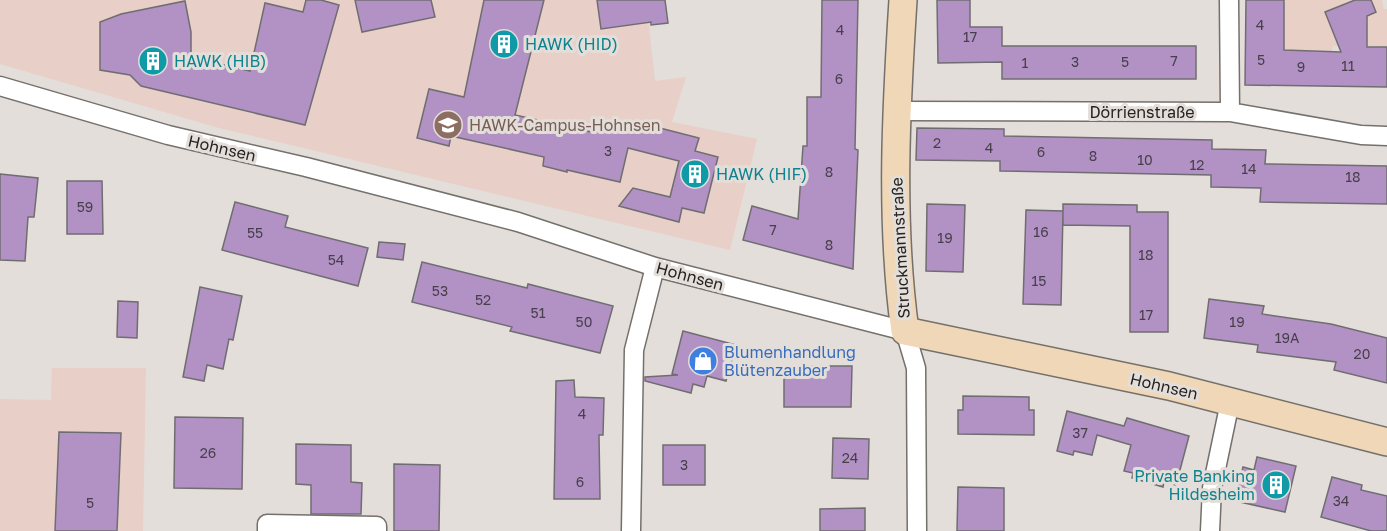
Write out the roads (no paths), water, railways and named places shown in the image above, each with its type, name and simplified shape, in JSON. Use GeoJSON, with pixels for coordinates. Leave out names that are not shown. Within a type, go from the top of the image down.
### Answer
{"type":"FeatureCollection","features":[{"type":"Feature","properties":{"kind":"main road","name":"Struckmannstraße"},"geometry":{"type":"LineString","coordinates":[[903,0],[896,111],[895,172],[899,287],[905,332]]}},
{"type":"Feature","properties":{"kind":"main road","name":"Hohnsen"},"geometry":{"type":"LineString","coordinates":[[905,332],[1169,386],[1387,442]]}},
{"type":"Feature","properties":{"kind":"street"},"geometry":{"type":"LineString","coordinates":[[1229,0],[1230,112]]}},
{"type":"Feature","properties":{"kind":"street","name":"Hohnsen"},"geometry":{"type":"LineString","coordinates":[[0,86],[168,135],[306,167],[518,222],[655,267],[905,332]]}},
{"type":"Feature","properties":{"kind":"street","name":"Dörrienstraße"},"geometry":{"type":"LineString","coordinates":[[896,111],[1230,112],[1361,135],[1387,136]]}},
{"type":"Feature","properties":{"kind":"street"},"geometry":{"type":"LineString","coordinates":[[631,531],[633,350],[655,267]]}},
{"type":"Feature","properties":{"kind":"street","name":"Struckmannstraße"},"geometry":{"type":"LineString","coordinates":[[905,332],[915,368],[917,531]]}},
{"type":"Feature","properties":{"kind":"street"},"geometry":{"type":"LineString","coordinates":[[1210,531],[1212,488],[1230,402]]}},
{"type":"Feature","properties":{"kind":"street"},"geometry":{"type":"LineString","coordinates":[[267,531],[267,524],[377,526],[377,531]]}},
{"type":"Feature","properties":{"kind":"place","name":"HAWK (HID)"},"geometry":{"type":"Point","coordinates":[504,44]}},
{"type":"Feature","properties":{"kind":"place","name":"HAWK (HIB)"},"geometry":{"type":"Point","coordinates":[153,61]}},
{"type":"Feature","properties":{"kind":"place","name":"HAWK-Campus-Hohnsen"},"geometry":{"type":"Point","coordinates":[448,125]}},
{"type":"Feature","properties":{"kind":"place","name":"HAWK (HIF)"},"geometry":{"type":"Point","coordinates":[695,174]}},
{"type":"Feature","properties":{"kind":"place","name":"Blumenhandlung Blütenzauber"},"geometry":{"type":"Point","coordinates":[703,361]}},
{"type":"Feature","properties":{"kind":"place","name":"Private Banking Hildesheim"},"geometry":{"type":"Point","coordinates":[1276,485]}}]}
